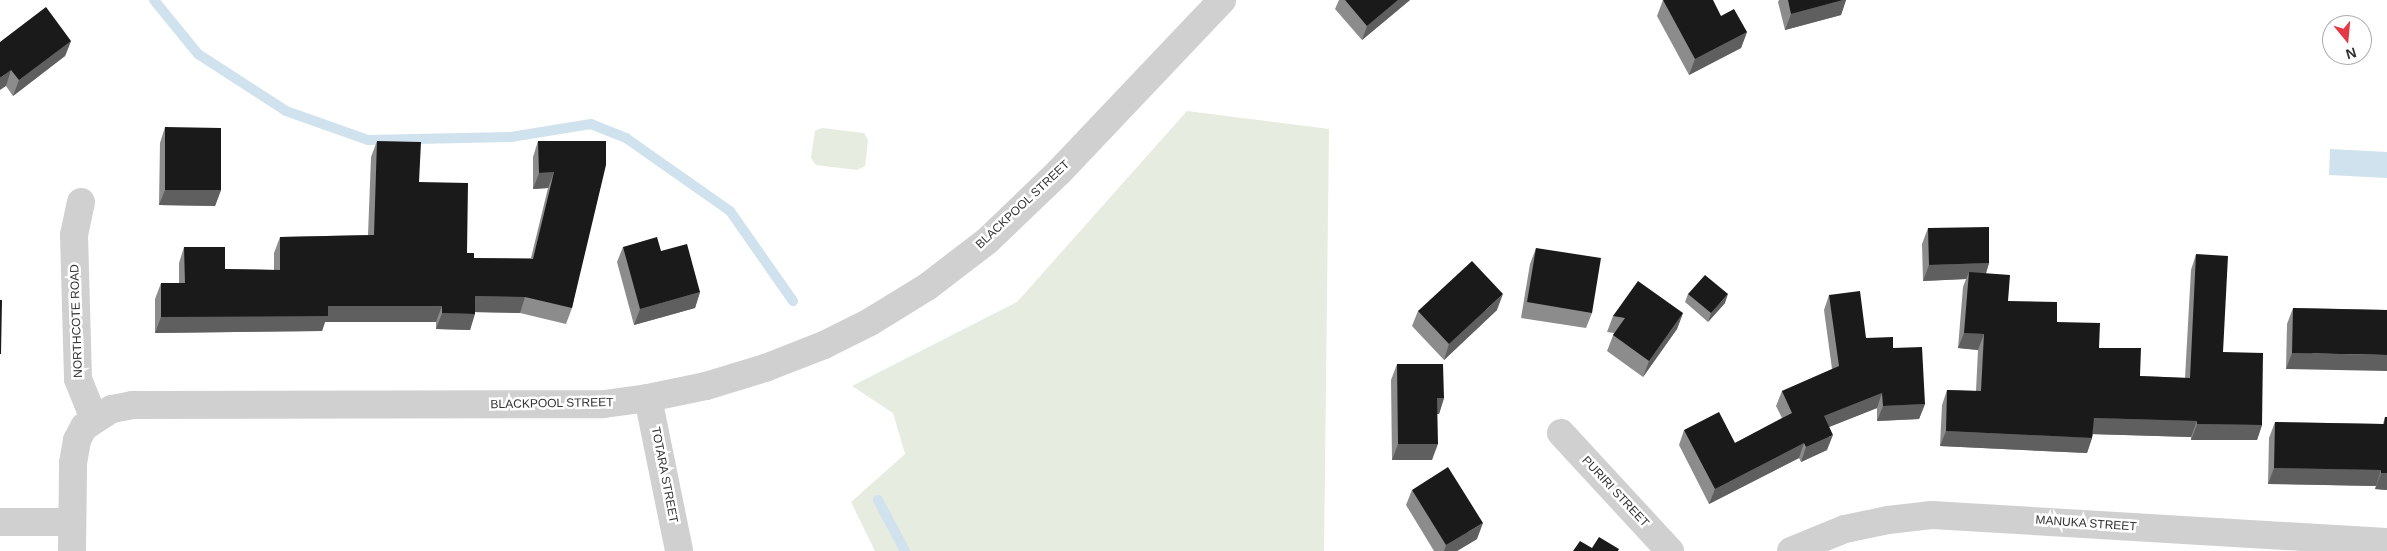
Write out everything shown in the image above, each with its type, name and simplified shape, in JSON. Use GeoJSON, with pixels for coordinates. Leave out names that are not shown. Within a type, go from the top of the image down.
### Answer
{"type":"FeatureCollection","features":[{"type":"Feature","properties":{"kind":"street","name":"BLACKPOOL STREET"},"geometry":{"type":"LineString","coordinates":[[94,419],[112,408],[132,405],[546,406],[604,404],[648,398],[706,386],[764,368],[824,345],[870,322],[927,287],[987,241],[1060,172],[1222,0]]}},
{"type":"Feature","properties":{"kind":"street","name":"NORTHCOTE ROAD"},"geometry":{"type":"LineString","coordinates":[[81,202],[74,235],[78,379],[94,419]]}},
{"type":"Feature","properties":{"kind":"street","name":"TOTARA STREET"},"geometry":{"type":"LineString","coordinates":[[648,398],[679,551]]}},
{"type":"Feature","properties":{"kind":"street"},"geometry":{"type":"LineString","coordinates":[[72,551],[74,462],[77,440],[84,428],[94,419]]}},
{"type":"Feature","properties":{"kind":"street","name":"PURIRI STREET"},"geometry":{"type":"LineString","coordinates":[[1561,433],[1670,551]]}},
{"type":"Feature","properties":{"kind":"street","name":"MANUKA STREET"},"geometry":{"type":"LineString","coordinates":[[1791,551],[1845,529],[1888,520],[1932,515],[2375,545]]}},
{"type":"Feature","properties":{"kind":"street"},"geometry":{"type":"LineString","coordinates":[[0,522],[72,522]]}},
{"type":"Feature","properties":{"kind":"shaded area"},"geometry":{"type":"Polygon","coordinates":[[[1187,111],[1329,129],[1324,551],[875,551],[851,502],[905,454],[893,413],[852,386],[1017,302],[1187,111]]]}},
{"type":"Feature","properties":{"kind":"shaded area"},"geometry":{"type":"Polygon","coordinates":[[[822,128],[864,133],[868,140],[865,166],[857,170],[816,165],[811,158],[815,131],[822,128]]]}},
{"type":"Feature","properties":{"kind":"water"},"geometry":{"type":"Polygon","coordinates":[[[2330,149],[2387,152],[2387,178],[2329,175],[2330,149]]]}},
{"type":"Feature","properties":{"kind":"building"},"geometry":{"type":"Polygon","coordinates":[[[1345,0],[1398,0],[1367,26],[1345,0]]]}},
{"type":"Feature","properties":{"kind":"building"},"geometry":{"type":"Polygon","coordinates":[[[1663,0],[1713,0],[1721,16],[1734,9],[1747,32],[1695,59],[1663,0]]]}},
{"type":"Feature","properties":{"kind":"building"},"geometry":{"type":"Polygon","coordinates":[[[1788,0],[1843,0],[1791,14],[1788,0]]]}},
{"type":"Feature","properties":{"kind":"building"},"geometry":{"type":"Polygon","coordinates":[[[46,7],[71,41],[19,80],[11,70],[0,78],[0,42],[46,7]]]}},
{"type":"Feature","properties":{"kind":"building"},"geometry":{"type":"Polygon","coordinates":[[[165,127],[221,128],[221,190],[165,190],[165,127]]]}},
{"type":"Feature","properties":{"kind":"building"},"geometry":{"type":"Polygon","coordinates":[[[377,141],[421,142],[419,182],[468,183],[467,253],[474,253],[474,258],[533,259],[554,172],[539,173],[538,141],[606,141],[606,165],[572,308],[525,297],[475,296],[475,314],[442,313],[442,306],[328,306],[328,316],[161,317],[161,283],[185,283],[184,247],[225,247],[225,269],[280,270],[280,237],[374,235],[377,141]]]}},
{"type":"Feature","properties":{"kind":"building"},"geometry":{"type":"Polygon","coordinates":[[[1989,227],[1989,263],[1929,265],[1928,228],[1989,227]]]}},
{"type":"Feature","properties":{"kind":"building"},"geometry":{"type":"Polygon","coordinates":[[[657,237],[661,251],[687,244],[700,292],[640,309],[623,247],[657,237]]]}},
{"type":"Feature","properties":{"kind":"building"},"geometry":{"type":"Polygon","coordinates":[[[1536,248],[1601,258],[1592,313],[1527,302],[1536,248]]]}},
{"type":"Feature","properties":{"kind":"building"},"geometry":{"type":"Polygon","coordinates":[[[2196,254],[2228,256],[2223,352],[2263,353],[2262,425],[2197,424],[2197,421],[2094,418],[2092,438],[1946,431],[1947,390],[1981,391],[1984,334],[1964,333],[1969,272],[2010,275],[2008,301],[2057,302],[2057,322],[2100,323],[2099,348],[2141,348],[2140,376],[2190,378],[2196,254]]]}},
{"type":"Feature","properties":{"kind":"building"},"geometry":{"type":"Polygon","coordinates":[[[1472,261],[1503,294],[1449,344],[1418,311],[1472,261]]]}},
{"type":"Feature","properties":{"kind":"building"},"geometry":{"type":"Polygon","coordinates":[[[1705,275],[1728,294],[1711,313],[1688,294],[1705,275]]]}},
{"type":"Feature","properties":{"kind":"building"},"geometry":{"type":"Polygon","coordinates":[[[1638,281],[1683,313],[1649,361],[1613,335],[1625,318],[1613,316],[1638,281]]]}},
{"type":"Feature","properties":{"kind":"building"},"geometry":{"type":"Polygon","coordinates":[[[1860,291],[1866,338],[1893,337],[1893,348],[1922,347],[1925,404],[1883,406],[1882,393],[1824,416],[1833,435],[1806,447],[1804,443],[1715,489],[1684,430],[1719,412],[1735,443],[1792,413],[1782,391],[1839,366],[1829,295],[1860,291]]]}},
{"type":"Feature","properties":{"kind":"building"},"geometry":{"type":"Polygon","coordinates":[[[0,300],[2,300],[1,354],[0,354],[0,300]]]}},
{"type":"Feature","properties":{"kind":"building"},"geometry":{"type":"Polygon","coordinates":[[[2293,308],[2387,310],[2387,355],[2292,353],[2293,308]]]}},
{"type":"Feature","properties":{"kind":"building"},"geometry":{"type":"Polygon","coordinates":[[[1397,364],[1443,364],[1444,398],[1437,398],[1438,444],[1398,444],[1397,364]]]}},
{"type":"Feature","properties":{"kind":"building"},"geometry":{"type":"Polygon","coordinates":[[[2385,417],[2387,417],[2387,473],[2381,473],[2381,470],[2274,468],[2275,422],[2384,424],[2385,417]]]}},
{"type":"Feature","properties":{"kind":"building"},"geometry":{"type":"Polygon","coordinates":[[[1448,467],[1483,523],[1446,545],[1412,490],[1448,467]]]}},
{"type":"Feature","properties":{"kind":"building"},"geometry":{"type":"Polygon","coordinates":[[[1599,537],[1619,549],[1618,551],[1573,551],[1580,541],[1592,548],[1599,537]]]}},
{"type":"Feature","properties":{"kind":"waterway"},"geometry":{"type":"LineString","coordinates":[[154,0],[198,54],[286,111],[368,140],[511,137],[591,124],[626,138],[730,211],[793,301]]}},
{"type":"Feature","properties":{"kind":"waterway"},"geometry":{"type":"LineString","coordinates":[[878,500],[905,551]]}}]}
